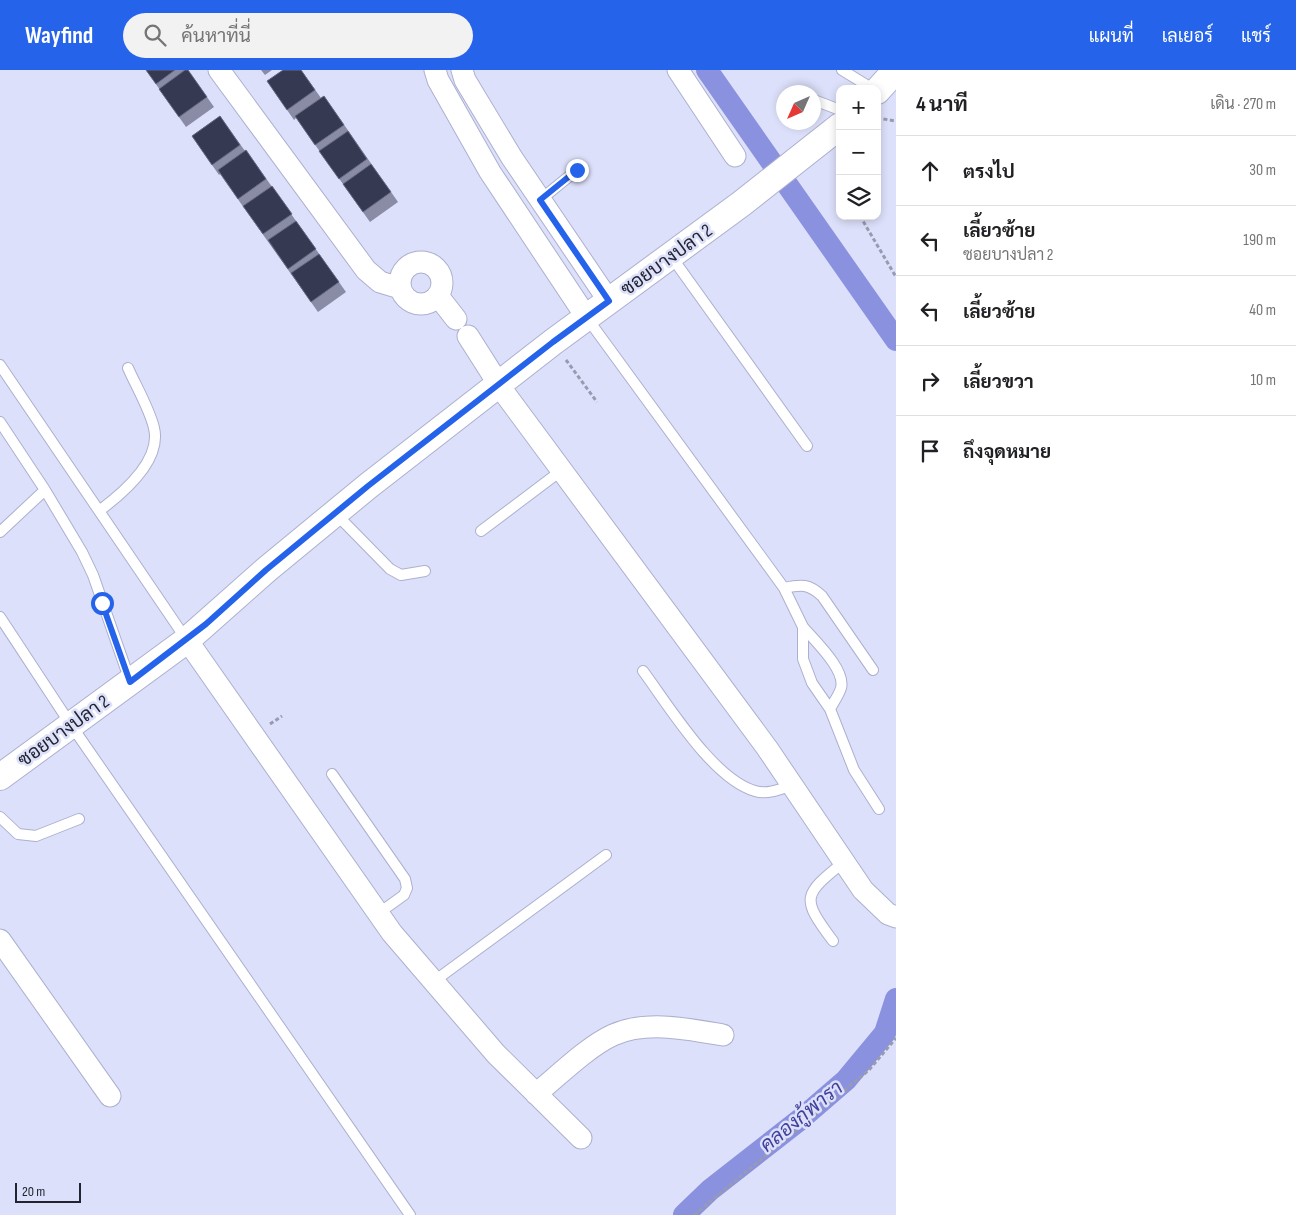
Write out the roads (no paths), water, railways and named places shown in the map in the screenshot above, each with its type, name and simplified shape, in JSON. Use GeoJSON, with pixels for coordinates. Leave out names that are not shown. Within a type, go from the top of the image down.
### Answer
{"type":"FeatureCollection","features":[{"type":"Feature","properties":{"kind":"street"},"geometry":{"type":"LineString","coordinates":[[219,70],[366,270],[380,282],[400,288]]}},
{"type":"Feature","properties":{"kind":"street"},"geometry":{"type":"LineString","coordinates":[[435,70],[438,80],[490,172],[587,318]]}},
{"type":"Feature","properties":{"kind":"street"},"geometry":{"type":"LineString","coordinates":[[462,70],[465,80],[512,158],[609,301]]}},
{"type":"Feature","properties":{"kind":"street"},"geometry":{"type":"LineString","coordinates":[[678,70],[735,156]]}},
{"type":"Feature","properties":{"kind":"street"},"geometry":{"type":"LineString","coordinates":[[881,87],[896,70]]}},
{"type":"Feature","properties":{"kind":"street","name":"ซอยบางปลา 2"},"geometry":{"type":"LineString","coordinates":[[0,777],[186,640],[335,512],[553,342],[809,153],[836,129]]}},
{"type":"Feature","properties":{"kind":"street"},"geometry":{"type":"LineString","coordinates":[[490,172],[512,158]]}},
{"type":"Feature","properties":{"kind":"street"},"geometry":{"type":"LineString","coordinates":[[425,262],[434,267],[440,276],[442,286],[438,296],[430,302],[421,305],[412,303],[404,297],[400,288],[400,277],[406,268],[415,263],[425,262]]}},
{"type":"Feature","properties":{"kind":"street"},"geometry":{"type":"LineString","coordinates":[[438,296],[456,319]]}},
{"type":"Feature","properties":{"kind":"street"},"geometry":{"type":"LineString","coordinates":[[468,336],[499,384],[792,785],[863,890],[888,914],[896,918]]}},
{"type":"Feature","properties":{"kind":"street"},"geometry":{"type":"LineString","coordinates":[[186,640],[379,914],[433,982],[496,1054],[581,1138]]}},
{"type":"Feature","properties":{"kind":"street"},"geometry":{"type":"LineString","coordinates":[[0,940],[110,1096]]}},
{"type":"Feature","properties":{"kind":"street"},"geometry":{"type":"LineString","coordinates":[[536,1094],[612,1036],[643,1027],[684,1029],[723,1035]]}},
{"type":"Feature","properties":{"kind":"lane"},"geometry":{"type":"LineString","coordinates":[[842,70],[866,85]]}},
{"type":"Feature","properties":{"kind":"lane"},"geometry":{"type":"LineString","coordinates":[[821,103],[836,108]]}},
{"type":"Feature","properties":{"kind":"lane"},"geometry":{"type":"LineString","coordinates":[[540,200],[577,170]]}},
{"type":"Feature","properties":{"kind":"lane"},"geometry":{"type":"LineString","coordinates":[[670,256],[807,446]]}},
{"type":"Feature","properties":{"kind":"lane"},"geometry":{"type":"LineString","coordinates":[[587,318],[784,588],[803,627],[836,667],[842,679],[841,690],[830,709]]}},
{"type":"Feature","properties":{"kind":"lane"},"geometry":{"type":"LineString","coordinates":[[0,364],[186,640]]}},
{"type":"Feature","properties":{"kind":"lane"},"geometry":{"type":"LineString","coordinates":[[99,511],[121,495],[138,478],[153,443],[155,429],[128,368]]}},
{"type":"Feature","properties":{"kind":"lane"},"geometry":{"type":"LineString","coordinates":[[0,422],[45,490],[82,552],[93,575],[130,682]]}},
{"type":"Feature","properties":{"kind":"lane"},"geometry":{"type":"LineString","coordinates":[[481,531],[562,470]]}},
{"type":"Feature","properties":{"kind":"lane"},"geometry":{"type":"LineString","coordinates":[[0,532],[45,490]]}},
{"type":"Feature","properties":{"kind":"lane"},"geometry":{"type":"LineString","coordinates":[[335,512],[390,569],[401,575],[425,571]]}},
{"type":"Feature","properties":{"kind":"lane"},"geometry":{"type":"LineString","coordinates":[[784,588],[802,584],[812,587],[822,596],[873,670]]}},
{"type":"Feature","properties":{"kind":"lane"},"geometry":{"type":"LineString","coordinates":[[0,617],[71,724],[410,1215]]}},
{"type":"Feature","properties":{"kind":"lane"},"geometry":{"type":"LineString","coordinates":[[803,627],[803,659],[812,684],[830,709],[854,770],[879,809]]}},
{"type":"Feature","properties":{"kind":"lane"},"geometry":{"type":"LineString","coordinates":[[643,671],[712,762],[736,783],[756,792],[772,791],[792,785]]}},
{"type":"Feature","properties":{"kind":"lane"},"geometry":{"type":"LineString","coordinates":[[332,774],[404,879],[408,888],[404,895],[379,914]]}},
{"type":"Feature","properties":{"kind":"lane"},"geometry":{"type":"LineString","coordinates":[[0,817],[18,834],[36,836],[79,820]]}},
{"type":"Feature","properties":{"kind":"lane"},"geometry":{"type":"LineString","coordinates":[[433,982],[606,855]]}},
{"type":"Feature","properties":{"kind":"lane"},"geometry":{"type":"LineString","coordinates":[[833,941],[813,914],[810,903],[812,890],[845,861]]}},
{"type":"Feature","properties":{"kind":"waterway"},"geometry":{"type":"LineString","coordinates":[[707,70],[896,340]]}},
{"type":"Feature","properties":{"kind":"waterway","name":"คลองกู้พารา"},"geometry":{"type":"LineString","coordinates":[[684,1215],[710,1190],[802,1118],[846,1080],[885,1033],[896,999]]}}]}
